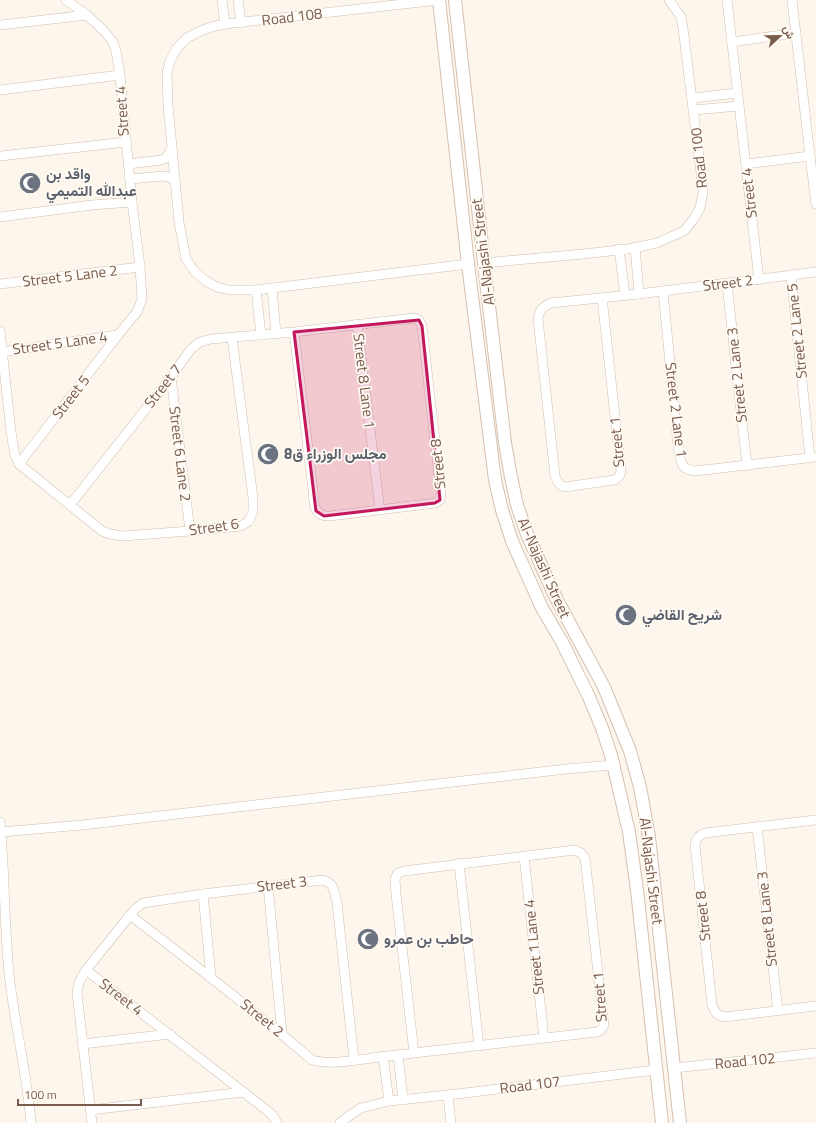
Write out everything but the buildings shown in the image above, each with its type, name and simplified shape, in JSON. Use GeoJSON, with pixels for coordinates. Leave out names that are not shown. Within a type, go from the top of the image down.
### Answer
{"type":"FeatureCollection","features":[{"type":"Feature","properties":{"kind":"main road","name":"Al-Najashi Street"},"geometry":{"type":"LineString","coordinates":[[439,0],[468,264],[495,480],[502,510],[512,541],[542,608],[562,642],[589,697],[602,728],[613,765],[629,832],[637,890],[662,1123]]}},
{"type":"Feature","properties":{"kind":"main road","name":"Al-Najashi Street"},"geometry":{"type":"LineString","coordinates":[[454,0],[484,263],[511,477],[517,505],[527,534],[556,598],[604,687],[630,751],[640,787],[648,837],[680,1123]]}},
{"type":"Feature","properties":{"kind":"main road"},"geometry":{"type":"LineString","coordinates":[[483,382],[490,386],[494,384],[498,378]]}},
{"type":"Feature","properties":{"kind":"main road"},"geometry":{"type":"LineString","coordinates":[[486,404],[491,400],[501,403]]}},
{"type":"Feature","properties":{"kind":"main road"},"geometry":{"type":"LineString","coordinates":[[642,940],[645,944],[650,946],[660,941]]}},
{"type":"Feature","properties":{"kind":"main road"},"geometry":{"type":"LineString","coordinates":[[645,967],[649,962],[653,961],[662,965]]}},
{"type":"Feature","properties":{"kind":"street","name":"Street 4"},"geometry":{"type":"LineString","coordinates":[[0,156],[126,142],[120,75],[113,42],[87,15],[66,0]]}},
{"type":"Feature","properties":{"kind":"street"},"geometry":{"type":"LineString","coordinates":[[222,0],[226,24]]}},
{"type":"Feature","properties":{"kind":"street","name":"Road 108"},"geometry":{"type":"LineString","coordinates":[[238,0],[241,23]]}},
{"type":"Feature","properties":{"kind":"street","name":"Road 108"},"geometry":{"type":"LineString","coordinates":[[439,0],[226,24],[211,27],[192,35],[177,48],[170,60],[167,73],[167,89],[179,222],[186,259],[195,272],[206,281],[217,287],[229,290],[256,290],[468,264]]}},
{"type":"Feature","properties":{"kind":"street","name":"Road 100"},"geometry":{"type":"LineString","coordinates":[[484,263],[583,254],[657,243],[684,231],[693,220],[700,208],[703,192],[693,98],[681,17],[669,0]]}},
{"type":"Feature","properties":{"kind":"street","name":"Street 4"},"geometry":{"type":"LineString","coordinates":[[727,0],[759,280]]}},
{"type":"Feature","properties":{"kind":"street"},"geometry":{"type":"LineString","coordinates":[[792,0],[816,204]]}},
{"type":"Feature","properties":{"kind":"street"},"geometry":{"type":"LineString","coordinates":[[0,25],[87,15]]}},
{"type":"Feature","properties":{"kind":"street"},"geometry":{"type":"LineString","coordinates":[[732,42],[796,33]]}},
{"type":"Feature","properties":{"kind":"street"},"geometry":{"type":"LineString","coordinates":[[0,90],[120,75]]}},
{"type":"Feature","properties":{"kind":"street"},"geometry":{"type":"LineString","coordinates":[[693,98],[737,93]]}},
{"type":"Feature","properties":{"kind":"street"},"geometry":{"type":"LineString","coordinates":[[694,110],[739,106]]}},
{"type":"Feature","properties":{"kind":"street","name":"Street 5"},"geometry":{"type":"LineString","coordinates":[[19,464],[137,312],[142,299],[140,267],[126,142]]}},
{"type":"Feature","properties":{"kind":"street"},"geometry":{"type":"LineString","coordinates":[[128,164],[161,160],[166,158],[172,148]]}},
{"type":"Feature","properties":{"kind":"street"},"geometry":{"type":"LineString","coordinates":[[746,164],[810,156]]}},
{"type":"Feature","properties":{"kind":"street"},"geometry":{"type":"LineString","coordinates":[[130,178],[163,176],[169,177],[175,182]]}},
{"type":"Feature","properties":{"kind":"street"},"geometry":{"type":"LineString","coordinates":[[0,217],[132,202]]}},
{"type":"Feature","properties":{"kind":"street"},"geometry":{"type":"LineString","coordinates":[[635,247],[639,294]]}},
{"type":"Feature","properties":{"kind":"street"},"geometry":{"type":"LineString","coordinates":[[619,249],[625,295]]}},
{"type":"Feature","properties":{"kind":"street","name":"Street 5 Lane 2"},"geometry":{"type":"LineString","coordinates":[[0,284],[140,267]]}},
{"type":"Feature","properties":{"kind":"street","name":"Street 2"},"geometry":{"type":"LineString","coordinates":[[602,298],[816,272]]}},
{"type":"Feature","properties":{"kind":"street","name":"Street 2 Lane 5"},"geometry":{"type":"LineString","coordinates":[[791,275],[813,457]]}},
{"type":"Feature","properties":{"kind":"street","name":"Street 2 Lane 3"},"geometry":{"type":"LineString","coordinates":[[727,284],[747,466]]}},
{"type":"Feature","properties":{"kind":"street"},"geometry":{"type":"LineString","coordinates":[[272,288],[276,334]]}},
{"type":"Feature","properties":{"kind":"street"},"geometry":{"type":"LineString","coordinates":[[256,290],[261,335]]}},
{"type":"Feature","properties":{"kind":"street","name":"Street 2 Lane 1"},"geometry":{"type":"LineString","coordinates":[[663,291],[678,446],[682,464],[688,470],[695,471],[813,457]]}},
{"type":"Feature","properties":{"kind":"street","name":"Street 1"},"geometry":{"type":"LineString","coordinates":[[602,298],[621,470],[618,478],[614,480],[565,487],[558,483],[554,476],[538,319],[539,311],[551,303],[602,298]]}},
{"type":"Feature","properties":{"kind":"street","name":"Street 8"},"geometry":{"type":"LineString","coordinates":[[414,318],[419,320],[422,326],[442,494],[440,500],[435,503],[324,516],[316,511],[312,490],[294,332],[357,324],[414,318]]}},
{"type":"Feature","properties":{"kind":"street","name":"Street 8 Lane 1"},"geometry":{"type":"LineString","coordinates":[[357,324],[380,510]]}},
{"type":"Feature","properties":{"kind":"street"},"geometry":{"type":"LineString","coordinates":[[0,331],[11,432],[15,456],[19,464]]}},
{"type":"Feature","properties":{"kind":"street","name":"Street 7"},"geometry":{"type":"LineString","coordinates":[[70,505],[171,377],[191,349],[200,342],[210,339],[294,332]]}},
{"type":"Feature","properties":{"kind":"street","name":"Street 5 Lane 4"},"geometry":{"type":"LineString","coordinates":[[2,352],[118,335]]}},
{"type":"Feature","properties":{"kind":"street","name":"Street 6"},"geometry":{"type":"LineString","coordinates":[[19,464],[102,531],[110,534],[123,536],[190,531],[241,526],[250,521],[253,511],[252,498],[232,338]]}},
{"type":"Feature","properties":{"kind":"street","name":"Street 6 Lane 2"},"geometry":{"type":"LineString","coordinates":[[171,377],[190,531]]}},
{"type":"Feature","properties":{"kind":"street"},"geometry":{"type":"LineString","coordinates":[[1,832],[82,825],[543,771],[613,765]]}},
{"type":"Feature","properties":{"kind":"street","name":"Street 8"},"geometry":{"type":"LineString","coordinates":[[816,820],[705,832],[696,840],[695,845],[712,1004],[717,1014],[720,1017],[725,1017],[816,1006]]}},
{"type":"Feature","properties":{"kind":"street"},"geometry":{"type":"LineString","coordinates":[[0,822],[9,971],[13,1007],[27,1085],[31,1123]]}},
{"type":"Feature","properties":{"kind":"street","name":"Street 8 Lane 3"},"geometry":{"type":"LineString","coordinates":[[757,826],[778,1011]]}},
{"type":"Feature","properties":{"kind":"street","name":"Street 1"},"geometry":{"type":"LineString","coordinates":[[575,850],[581,853],[585,858],[604,1025],[602,1030],[597,1032],[414,1053],[395,879],[398,873],[459,863],[524,856],[575,850]]}},
{"type":"Feature","properties":{"kind":"street","name":"Street 1 Lane 4"},"geometry":{"type":"LineString","coordinates":[[524,856],[544,1038]]}},
{"type":"Feature","properties":{"kind":"street"},"geometry":{"type":"LineString","coordinates":[[459,863],[479,1046]]}},
{"type":"Feature","properties":{"kind":"street","name":"Street 3"},"geometry":{"type":"LineString","coordinates":[[86,970],[135,909],[143,903],[203,894],[323,880],[332,885],[337,902],[354,1060]]}},
{"type":"Feature","properties":{"kind":"street"},"geometry":{"type":"LineString","coordinates":[[268,886],[282,1034]]}},
{"type":"Feature","properties":{"kind":"street"},"geometry":{"type":"LineString","coordinates":[[203,894],[211,977]]}},
{"type":"Feature","properties":{"kind":"street","name":"Street 2"},"geometry":{"type":"LineString","coordinates":[[130,915],[211,977],[312,1060],[324,1063],[414,1053]]}},
{"type":"Feature","properties":{"kind":"street","name":"Street 4"},"geometry":{"type":"LineString","coordinates":[[92,1123],[77,993],[79,982],[86,970],[274,1116],[277,1123]]}},
{"type":"Feature","properties":{"kind":"street"},"geometry":{"type":"LineString","coordinates":[[82,1044],[170,1034]]}},
{"type":"Feature","properties":{"kind":"street","name":"Road 102"},"geometry":{"type":"LineString","coordinates":[[674,1068],[816,1053]]}},
{"type":"Feature","properties":{"kind":"street"},"geometry":{"type":"LineString","coordinates":[[398,1055],[403,1100]]}},
{"type":"Feature","properties":{"kind":"street"},"geometry":{"type":"LineString","coordinates":[[383,1056],[390,1101]]}},
{"type":"Feature","properties":{"kind":"street","name":"Road 107"},"geometry":{"type":"LineString","coordinates":[[340,1123],[361,1108],[390,1101],[656,1070]]}},
{"type":"Feature","properties":{"kind":"street"},"geometry":{"type":"LineString","coordinates":[[90,1110],[244,1092]]}},
{"type":"Feature","properties":{"kind":"street"},"geometry":{"type":"LineString","coordinates":[[448,1095],[451,1123]]}},
{"type":"Feature","properties":{"kind":"highlighted area"},"geometry":{"type":"Polygon","coordinates":[[[419,320],[422,326],[440,500],[435,503],[324,516],[316,511],[294,332],[419,320]]]}},
{"type":"Feature","properties":{"kind":"place","name":"واقد بن عبدالله التميمي"},"geometry":{"type":"Point","coordinates":[30,183]}},
{"type":"Feature","properties":{"kind":"place","name":"مجلس الوزراء ق8"},"geometry":{"type":"Point","coordinates":[268,454]}},
{"type":"Feature","properties":{"kind":"place","name":"شريح القاضي"},"geometry":{"type":"Point","coordinates":[626,615]}},
{"type":"Feature","properties":{"kind":"place","name":"حاطب بن عمرو"},"geometry":{"type":"Point","coordinates":[368,939]}}]}
